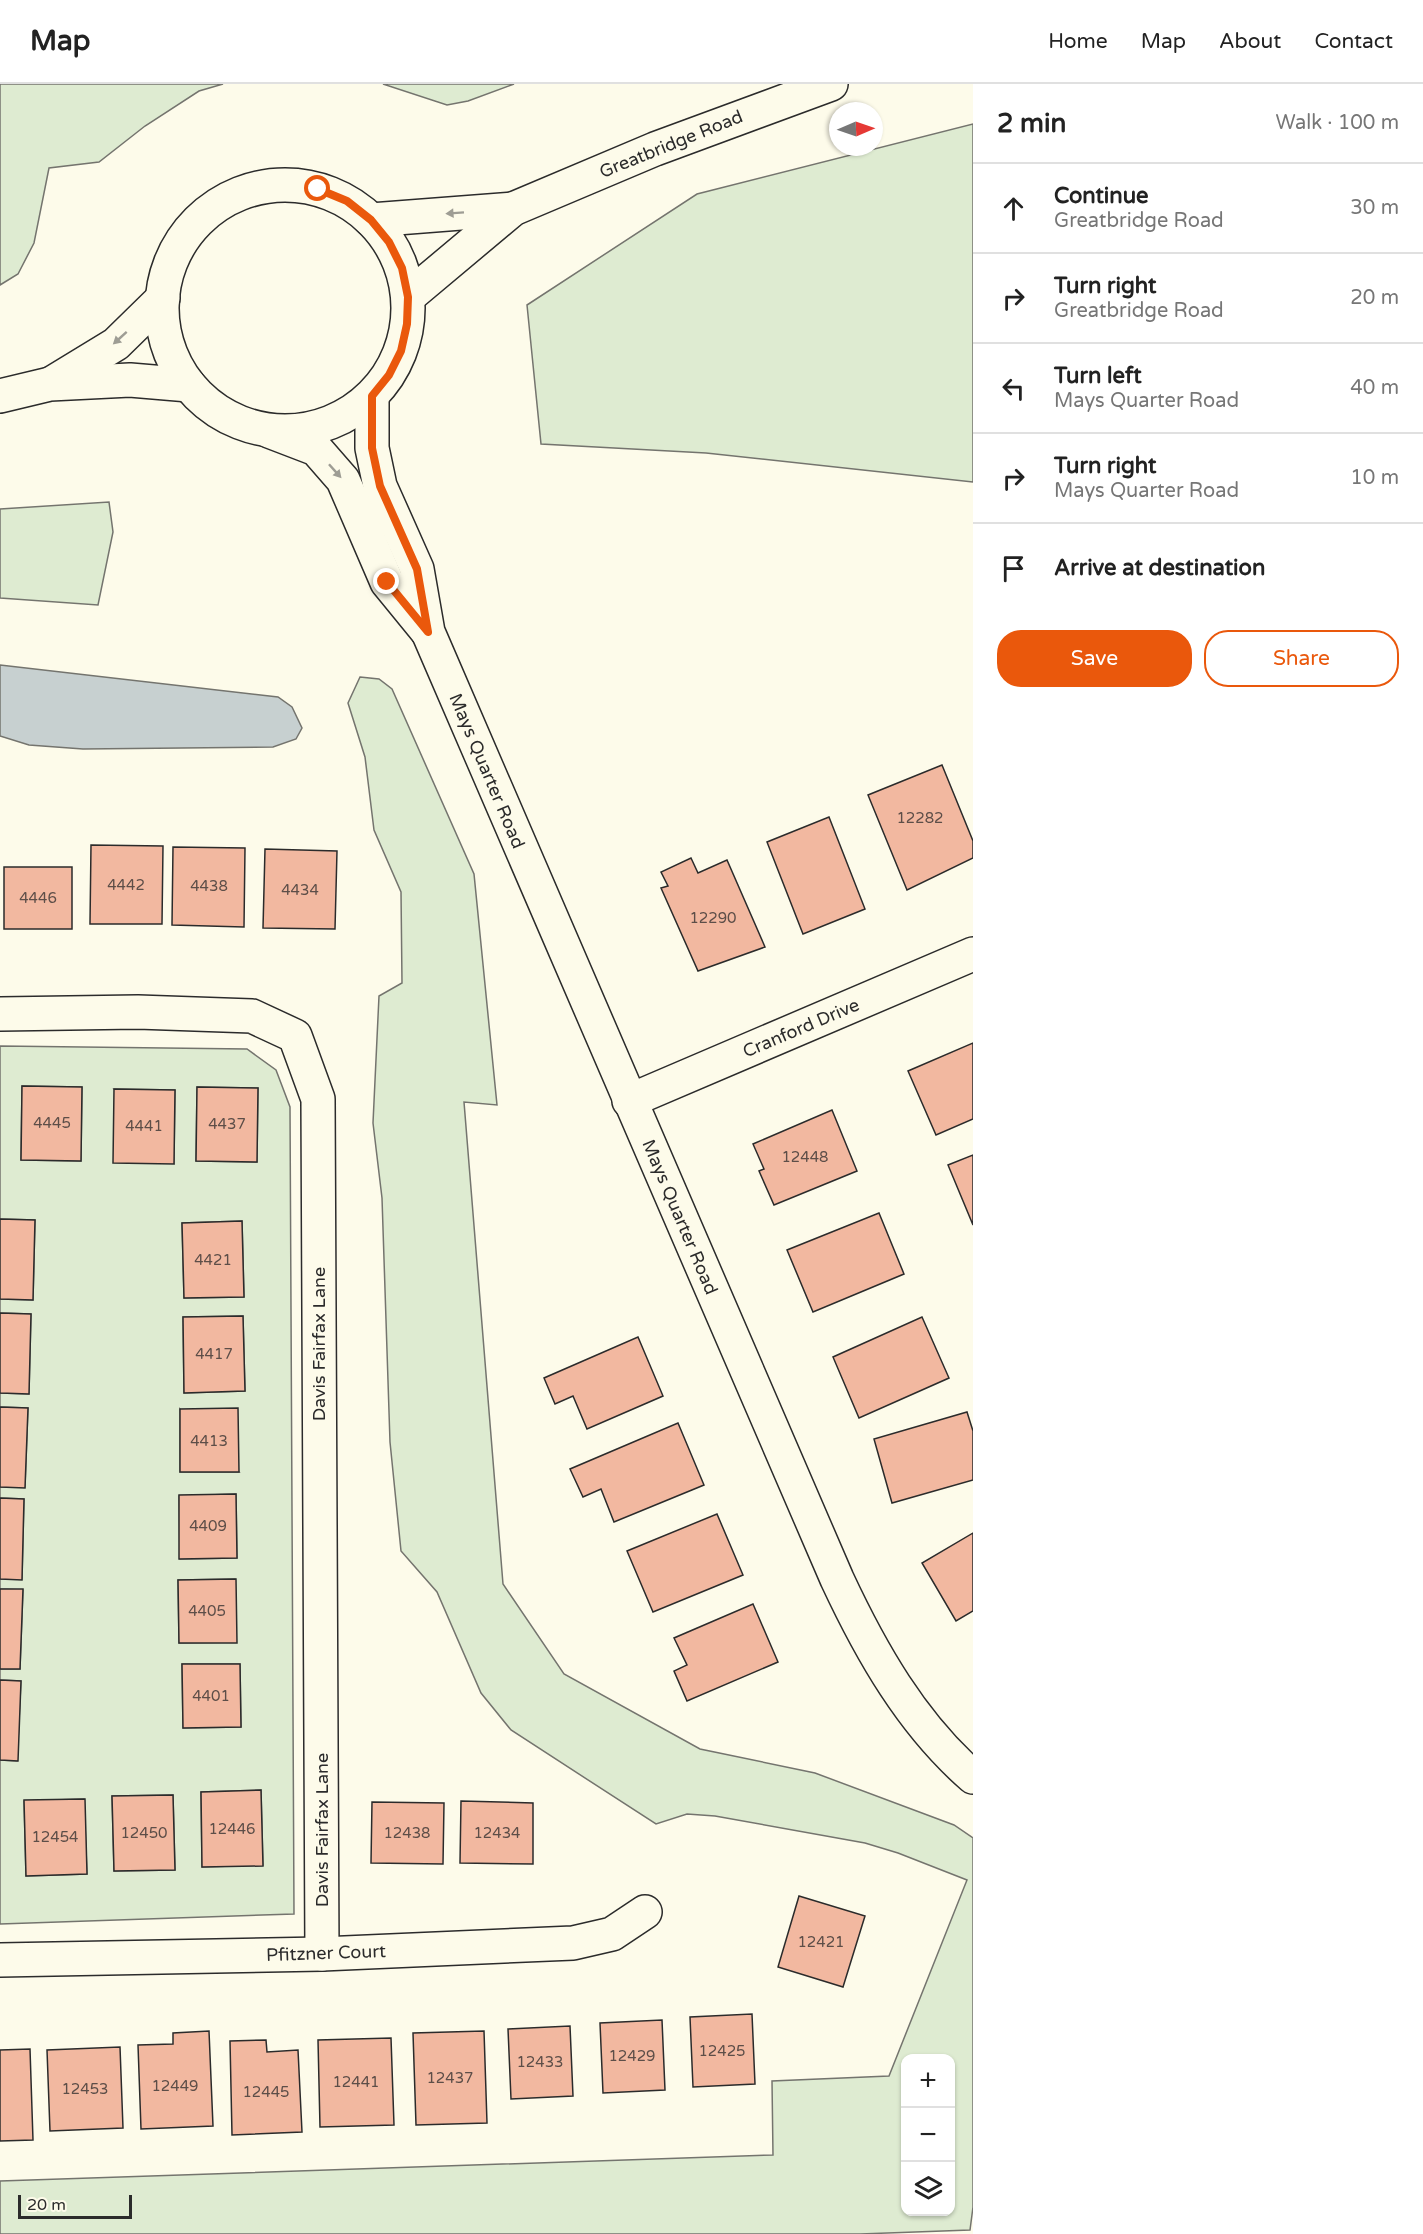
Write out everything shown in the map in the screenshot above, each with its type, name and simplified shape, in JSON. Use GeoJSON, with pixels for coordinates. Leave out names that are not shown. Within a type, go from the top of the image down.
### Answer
{"type":"FeatureCollection","features":[{"type":"Feature","properties":{"kind":"street","name":"Greatbridge Road"},"geometry":{"type":"LineString","coordinates":[[408,297],[513,209],[675,141],[831,84]]}},
{"type":"Feature","properties":{"kind":"street"},"geometry":{"type":"LineString","coordinates":[[288,185],[318,189],[347,201],[371,220],[389,242],[402,268],[408,297],[407,324],[401,351],[389,375],[372,396],[341,418],[306,430],[269,431],[239,423],[211,407],[189,385],[172,359],[164,329],[162,298],[168,268],[183,240],[202,216],[228,199],[257,188],[288,185]]}},
{"type":"Feature","properties":{"kind":"street","name":"Greatbridge Road"},"geometry":{"type":"LineString","coordinates":[[371,220],[513,209]]}},
{"type":"Feature","properties":{"kind":"street"},"geometry":{"type":"LineString","coordinates":[[50,384],[116,344],[162,298]]}},
{"type":"Feature","properties":{"kind":"street"},"geometry":{"type":"LineString","coordinates":[[0,396],[50,384],[129,380],[189,385]]}},
{"type":"Feature","properties":{"kind":"street","name":"Mays Quarter Road"},"geometry":{"type":"LineString","coordinates":[[372,396],[372,448],[380,486],[417,569],[428,632],[629,1101],[860,1630],[895,1687],[926,1728],[973,1778]]}},
{"type":"Feature","properties":{"kind":"street","name":"Mays Quarter Road"},"geometry":{"type":"LineString","coordinates":[[269,431],[316,450],[343,480],[387,582],[428,632]]}},
{"type":"Feature","properties":{"kind":"street","name":"Cranford Drive"},"geometry":{"type":"LineString","coordinates":[[629,1101],[973,954]]}},
{"type":"Feature","properties":{"kind":"street","name":"Davis Fairfax Lane"},"geometry":{"type":"LineString","coordinates":[[0,1014],[138,1012],[252,1016],[295,1036],[318,1099],[322,1954]]}},
{"type":"Feature","properties":{"kind":"street","name":"Pfitzner Court"},"geometry":{"type":"LineString","coordinates":[[0,1960],[322,1954],[573,1943],[612,1934],[645,1912]]}},
{"type":"Feature","properties":{"kind":"green space"},"geometry":{"type":"Polygon","coordinates":[[[0,84],[223,84],[199,91],[145,126],[99,162],[49,168],[34,243],[18,274],[0,285],[0,84]]]}},
{"type":"Feature","properties":{"kind":"green space"},"geometry":{"type":"Polygon","coordinates":[[[383,84],[514,84],[468,101],[447,105],[383,84]]]}},
{"type":"Feature","properties":{"kind":"green space"},"geometry":{"type":"Polygon","coordinates":[[[973,124],[973,482],[706,453],[541,444],[527,305],[697,194],[847,156],[883,156],[883,147],[973,124]]]}},
{"type":"Feature","properties":{"kind":"green space"},"geometry":{"type":"Polygon","coordinates":[[[109,502],[113,532],[98,605],[0,598],[0,509],[109,502]]]}},
{"type":"Feature","properties":{"kind":"green space"},"geometry":{"type":"Polygon","coordinates":[[[360,677],[379,679],[392,689],[474,874],[497,1105],[464,1102],[503,1584],[564,1674],[700,1749],[815,1773],[954,1825],[973,1838],[973,2207],[970,2230],[860,2234],[0,2234],[0,2181],[773,2155],[772,2081],[889,2076],[967,1880],[898,1853],[865,1843],[715,1816],[687,1814],[656,1824],[511,1730],[481,1693],[437,1592],[401,1551],[390,1442],[382,1198],[373,1123],[379,996],[402,983],[401,892],[374,830],[365,757],[348,703],[360,677]]]}},
{"type":"Feature","properties":{"kind":"green space"},"geometry":{"type":"Polygon","coordinates":[[[0,1046],[247,1049],[276,1070],[290,1107],[294,1914],[0,1924],[0,1760],[17,1761],[21,1681],[0,1680],[0,1669],[20,1669],[23,1590],[0,1589],[0,1579],[22,1579],[24,1499],[0,1498],[0,1487],[25,1487],[28,1408],[0,1407],[0,1393],[29,1394],[31,1314],[0,1313],[0,1299],[33,1300],[35,1220],[0,1219],[0,1046]],[[22,1086],[21,1160],[81,1161],[82,1087],[22,1086]],[[197,1087],[196,1161],[257,1162],[258,1088],[197,1087]],[[114,1089],[174,1163],[175,1090],[114,1089]],[[242,1221],[182,1223],[184,1298],[244,1297],[242,1221]],[[243,1316],[183,1317],[184,1393],[245,1391],[243,1316]],[[180,1409],[180,1472],[239,1472],[180,1409]],[[236,1494],[179,1496],[180,1559],[237,1558],[236,1494]],[[235,1579],[178,1580],[179,1643],[236,1642],[235,1579]],[[182,1664],[183,1728],[241,1727],[240,1664],[182,1664]],[[261,1790],[201,1792],[202,1867],[263,1865],[261,1790]],[[173,1795],[112,1796],[114,1871],[175,1870],[173,1795]],[[84,1799],[24,1801],[26,1876],[87,1874],[84,1799]]]}},
{"type":"Feature","properties":{"kind":"shaded area"},"geometry":{"type":"Polygon","coordinates":[[[0,665],[278,697],[292,707],[302,728],[296,739],[273,747],[83,749],[29,745],[0,736],[0,665]]]}},
{"type":"Feature","properties":{"kind":"building"},"geometry":{"type":"Polygon","coordinates":[[[942,765],[973,841],[973,858],[907,890],[868,795],[942,765]]]}},
{"type":"Feature","properties":{"kind":"building"},"geometry":{"type":"Polygon","coordinates":[[[829,817],[865,909],[803,934],[767,842],[829,817]]]}},
{"type":"Feature","properties":{"kind":"building"},"geometry":{"type":"Polygon","coordinates":[[[91,845],[163,846],[162,924],[90,924],[91,845]]]}},
{"type":"Feature","properties":{"kind":"building"},"geometry":{"type":"Polygon","coordinates":[[[173,847],[245,848],[244,927],[172,925],[173,847]]]}},
{"type":"Feature","properties":{"kind":"building"},"geometry":{"type":"Polygon","coordinates":[[[265,849],[337,851],[335,929],[263,928],[265,849]]]}},
{"type":"Feature","properties":{"kind":"building"},"geometry":{"type":"Polygon","coordinates":[[[691,858],[698,873],[727,860],[765,947],[698,971],[661,888],[668,886],[661,872],[691,858]]]}},
{"type":"Feature","properties":{"kind":"building"},"geometry":{"type":"Polygon","coordinates":[[[4,867],[72,867],[72,929],[4,929],[4,867]]]}},
{"type":"Feature","properties":{"kind":"building"},"geometry":{"type":"Polygon","coordinates":[[[973,1043],[973,1119],[936,1135],[908,1071],[973,1043]]]}},
{"type":"Feature","properties":{"kind":"building"},"geometry":{"type":"Polygon","coordinates":[[[22,1086],[82,1087],[81,1161],[21,1160],[22,1086]]]}},
{"type":"Feature","properties":{"kind":"building"},"geometry":{"type":"Polygon","coordinates":[[[197,1087],[258,1088],[257,1162],[196,1161],[197,1087]]]}},
{"type":"Feature","properties":{"kind":"building"},"geometry":{"type":"Polygon","coordinates":[[[114,1089],[175,1090],[174,1164],[113,1163],[114,1089]]]}},
{"type":"Feature","properties":{"kind":"building"},"geometry":{"type":"Polygon","coordinates":[[[832,1110],[857,1171],[774,1205],[759,1171],[764,1169],[753,1144],[832,1110]]]}},
{"type":"Feature","properties":{"kind":"building"},"geometry":{"type":"Polygon","coordinates":[[[973,1155],[973,1225],[948,1165],[973,1155]]]}},
{"type":"Feature","properties":{"kind":"building"},"geometry":{"type":"Polygon","coordinates":[[[879,1213],[904,1274],[813,1312],[787,1250],[879,1213]]]}},
{"type":"Feature","properties":{"kind":"building"},"geometry":{"type":"Polygon","coordinates":[[[0,1219],[35,1220],[33,1300],[0,1299],[0,1219]]]}},
{"type":"Feature","properties":{"kind":"building"},"geometry":{"type":"Polygon","coordinates":[[[242,1221],[244,1297],[184,1298],[182,1223],[242,1221]]]}},
{"type":"Feature","properties":{"kind":"building"},"geometry":{"type":"Polygon","coordinates":[[[0,1313],[31,1314],[29,1394],[0,1393],[0,1313]]]}},
{"type":"Feature","properties":{"kind":"building"},"geometry":{"type":"Polygon","coordinates":[[[243,1316],[245,1391],[184,1393],[183,1317],[243,1316]]]}},
{"type":"Feature","properties":{"kind":"building"},"geometry":{"type":"Polygon","coordinates":[[[922,1317],[949,1378],[859,1418],[833,1357],[922,1317]]]}},
{"type":"Feature","properties":{"kind":"building"},"geometry":{"type":"Polygon","coordinates":[[[638,1337],[663,1396],[587,1429],[573,1396],[555,1404],[544,1378],[638,1337]]]}},
{"type":"Feature","properties":{"kind":"building"},"geometry":{"type":"Polygon","coordinates":[[[0,1407],[28,1408],[25,1488],[0,1487],[0,1407]]]}},
{"type":"Feature","properties":{"kind":"building"},"geometry":{"type":"Polygon","coordinates":[[[238,1408],[239,1472],[180,1472],[180,1409],[238,1408]]]}},
{"type":"Feature","properties":{"kind":"building"},"geometry":{"type":"Polygon","coordinates":[[[967,1412],[973,1431],[973,1480],[892,1503],[874,1439],[967,1412]]]}},
{"type":"Feature","properties":{"kind":"building"},"geometry":{"type":"Polygon","coordinates":[[[678,1423],[704,1485],[614,1522],[601,1489],[583,1497],[570,1469],[678,1423]]]}},
{"type":"Feature","properties":{"kind":"building"},"geometry":{"type":"Polygon","coordinates":[[[236,1494],[237,1558],[179,1559],[179,1495],[236,1494]]]}},
{"type":"Feature","properties":{"kind":"building"},"geometry":{"type":"Polygon","coordinates":[[[0,1498],[24,1499],[22,1580],[0,1579],[0,1498]]]}},
{"type":"Feature","properties":{"kind":"building"},"geometry":{"type":"Polygon","coordinates":[[[717,1514],[743,1575],[653,1612],[627,1551],[717,1514]]]}},
{"type":"Feature","properties":{"kind":"building"},"geometry":{"type":"Polygon","coordinates":[[[973,1533],[973,1611],[956,1621],[922,1563],[973,1533]]]}},
{"type":"Feature","properties":{"kind":"building"},"geometry":{"type":"Polygon","coordinates":[[[236,1579],[237,1643],[179,1643],[178,1580],[236,1579]]]}},
{"type":"Feature","properties":{"kind":"building"},"geometry":{"type":"Polygon","coordinates":[[[0,1589],[23,1589],[20,1669],[0,1669],[0,1589]]]}},
{"type":"Feature","properties":{"kind":"building"},"geometry":{"type":"Polygon","coordinates":[[[753,1604],[778,1662],[687,1701],[674,1671],[687,1665],[674,1638],[753,1604]]]}},
{"type":"Feature","properties":{"kind":"building"},"geometry":{"type":"Polygon","coordinates":[[[182,1664],[240,1664],[241,1727],[183,1728],[182,1664]]]}},
{"type":"Feature","properties":{"kind":"building"},"geometry":{"type":"Polygon","coordinates":[[[0,1680],[21,1681],[18,1761],[0,1760],[0,1680]]]}},
{"type":"Feature","properties":{"kind":"building"},"geometry":{"type":"Polygon","coordinates":[[[261,1790],[263,1866],[202,1867],[201,1792],[261,1790]]]}},
{"type":"Feature","properties":{"kind":"building"},"geometry":{"type":"Polygon","coordinates":[[[173,1795],[175,1870],[114,1871],[112,1796],[173,1795]]]}},
{"type":"Feature","properties":{"kind":"building"},"geometry":{"type":"Polygon","coordinates":[[[85,1799],[87,1874],[26,1876],[24,1800],[85,1799]]]}},
{"type":"Feature","properties":{"kind":"building"},"geometry":{"type":"Polygon","coordinates":[[[461,1801],[533,1803],[533,1864],[460,1863],[461,1801]]]}},
{"type":"Feature","properties":{"kind":"building"},"geometry":{"type":"Polygon","coordinates":[[[372,1802],[444,1803],[443,1864],[371,1863],[372,1802]]]}},
{"type":"Feature","properties":{"kind":"building"},"geometry":{"type":"Polygon","coordinates":[[[799,1896],[865,1916],[843,1987],[778,1967],[799,1896]]]}},
{"type":"Feature","properties":{"kind":"building"},"geometry":{"type":"Polygon","coordinates":[[[752,2014],[755,2084],[693,2087],[690,2017],[752,2014]]]}},
{"type":"Feature","properties":{"kind":"building"},"geometry":{"type":"Polygon","coordinates":[[[662,2020],[665,2090],[603,2093],[600,2023],[662,2020]]]}},
{"type":"Feature","properties":{"kind":"building"},"geometry":{"type":"Polygon","coordinates":[[[570,2026],[573,2096],[511,2099],[508,2029],[570,2026]]]}},
{"type":"Feature","properties":{"kind":"building"},"geometry":{"type":"Polygon","coordinates":[[[209,2031],[213,2126],[141,2129],[138,2045],[173,2044],[173,2033],[209,2031]]]}},
{"type":"Feature","properties":{"kind":"building"},"geometry":{"type":"Polygon","coordinates":[[[484,2031],[487,2123],[416,2125],[413,2033],[484,2031]]]}},
{"type":"Feature","properties":{"kind":"building"},"geometry":{"type":"Polygon","coordinates":[[[391,2038],[394,2125],[320,2127],[318,2040],[391,2038]]]}},
{"type":"Feature","properties":{"kind":"building"},"geometry":{"type":"Polygon","coordinates":[[[266,2040],[267,2052],[298,2050],[302,2132],[232,2135],[230,2041],[266,2040]]]}},
{"type":"Feature","properties":{"kind":"building"},"geometry":{"type":"Polygon","coordinates":[[[120,2047],[123,2128],[50,2131],[47,2050],[120,2047]]]}},
{"type":"Feature","properties":{"kind":"building"},"geometry":{"type":"Polygon","coordinates":[[[30,2049],[33,2140],[0,2141],[0,2050],[30,2049]]]}},
{"type":"Feature","properties":{"kind":"route"},"geometry":{"type":"LineString","coordinates":[[318,189],[347,201],[371,220],[389,242],[402,268],[408,297],[407,324],[401,351],[389,375],[372,396],[372,448],[380,486],[417,569],[428,632],[387,582]]}}]}
